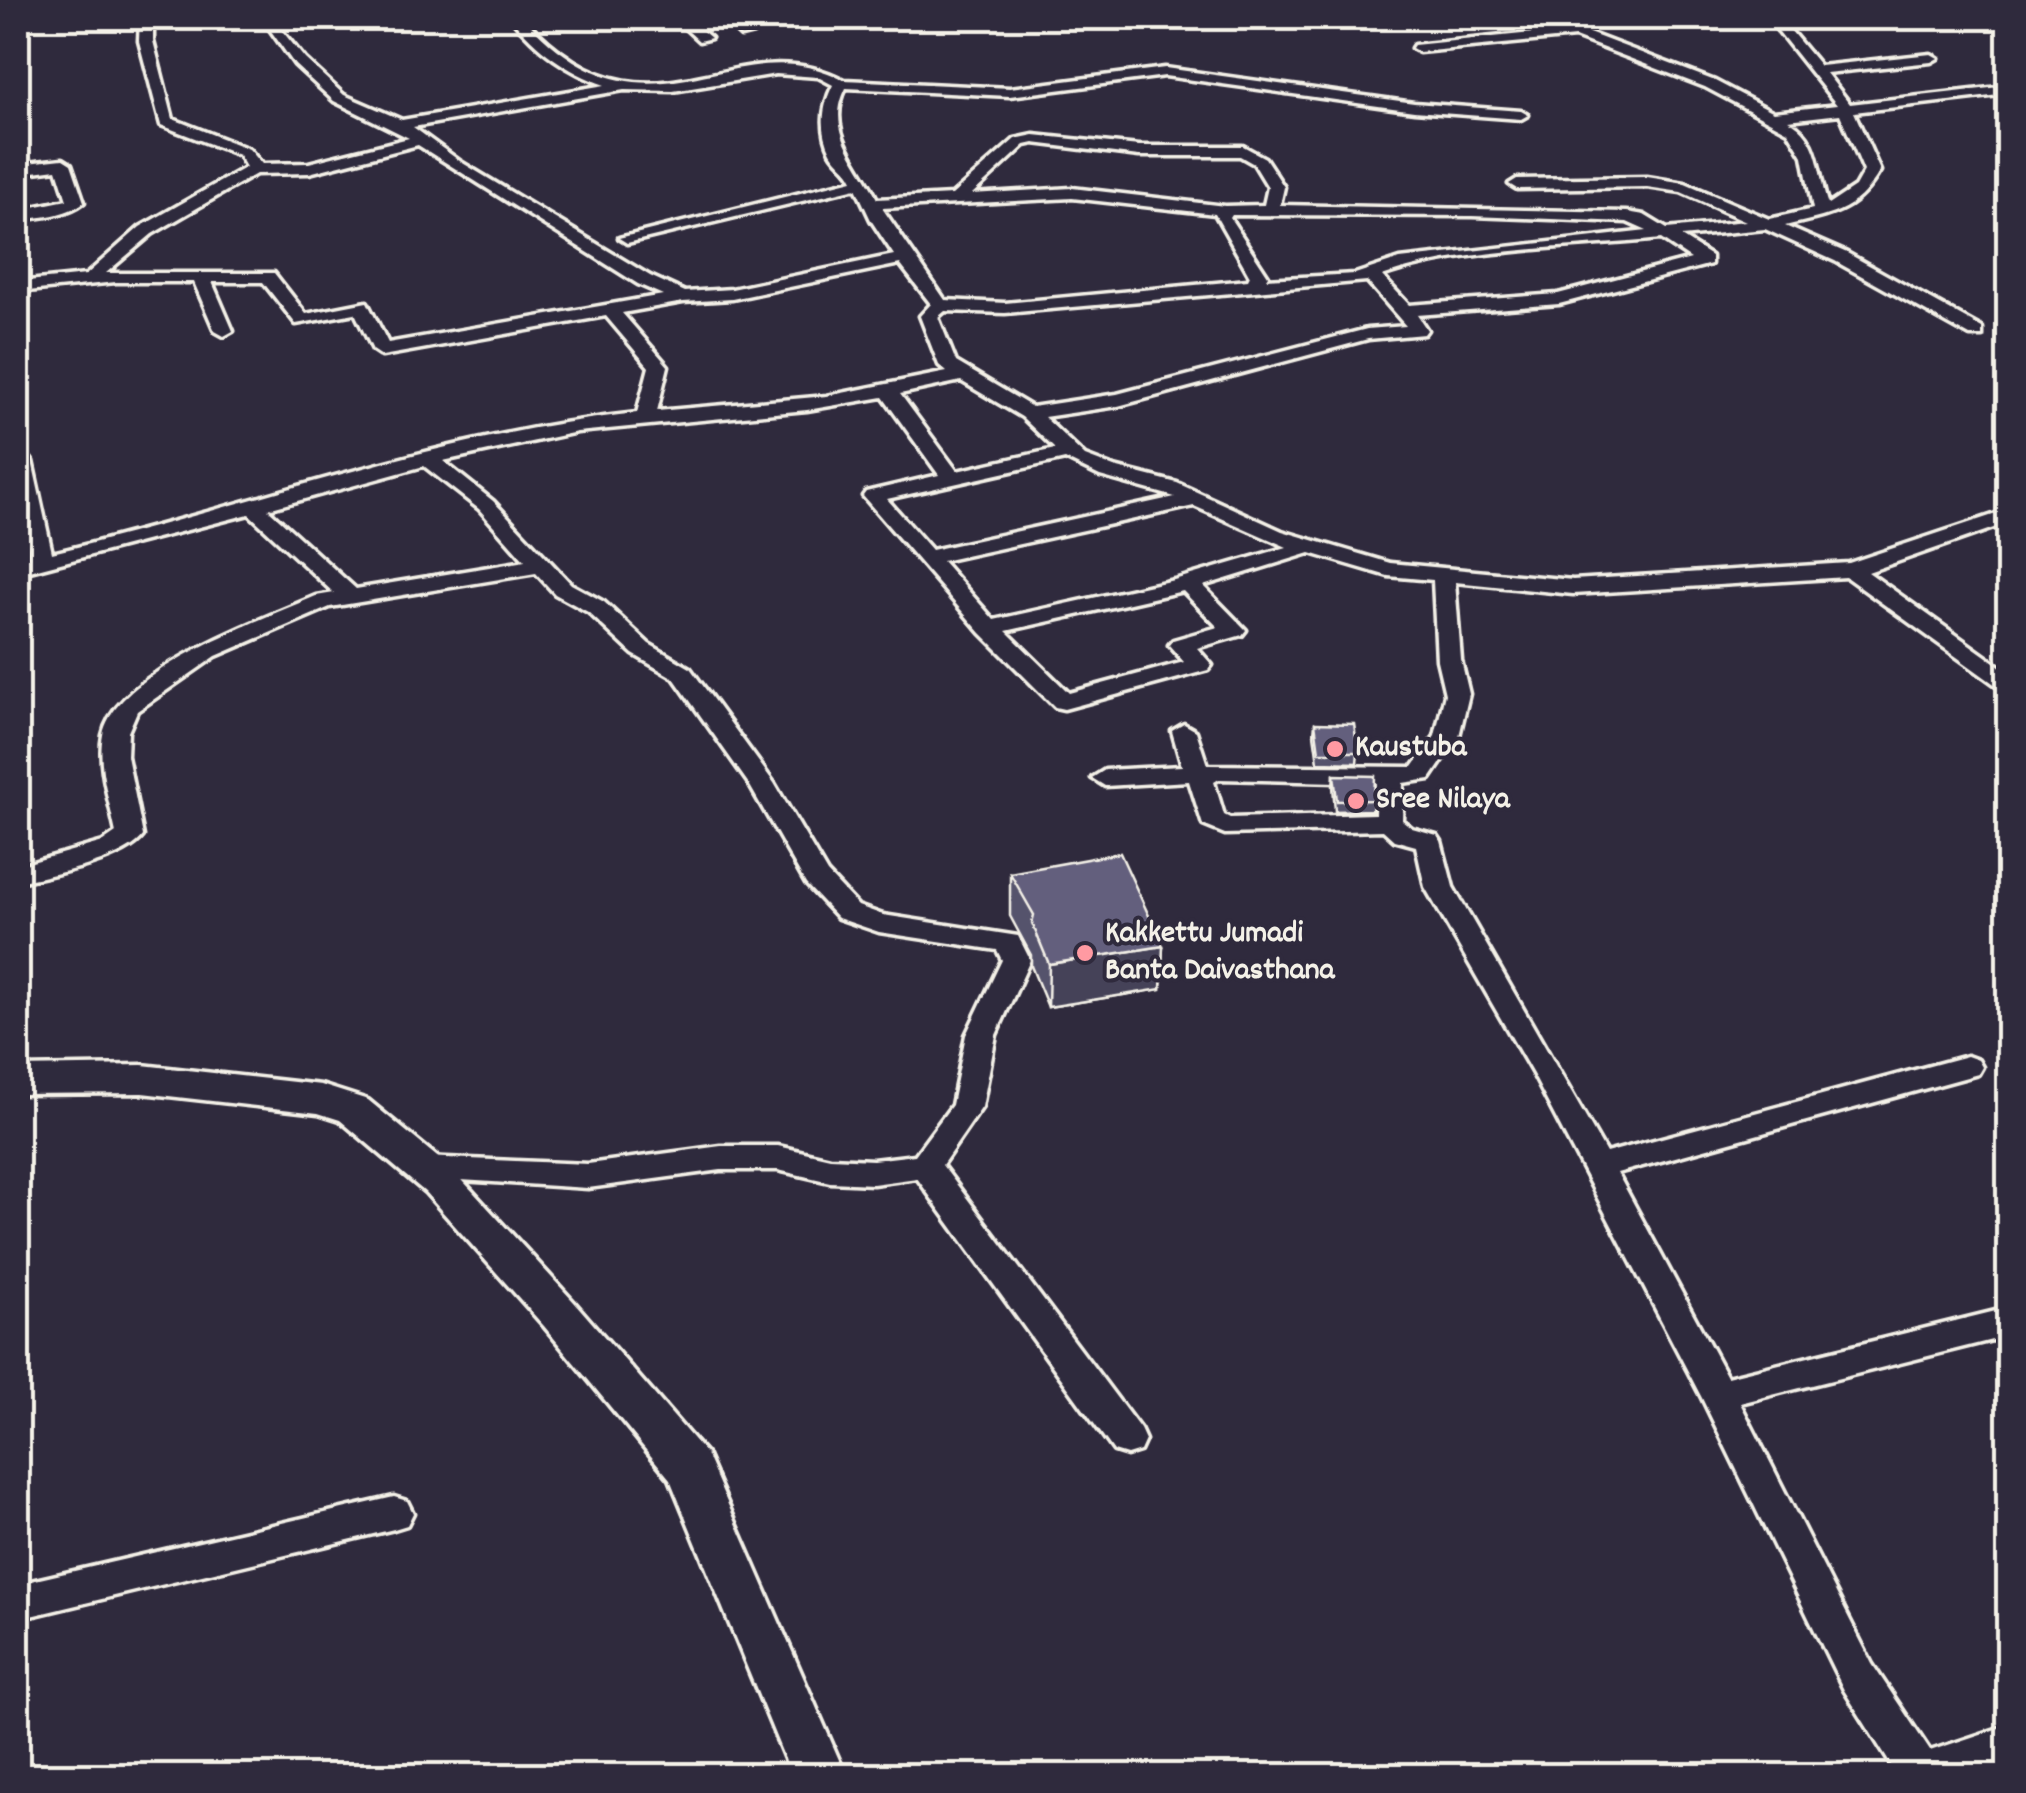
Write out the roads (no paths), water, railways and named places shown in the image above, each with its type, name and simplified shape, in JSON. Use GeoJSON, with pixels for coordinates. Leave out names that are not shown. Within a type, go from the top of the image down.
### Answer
{"type":"FeatureCollection","features":[{"type":"Feature","properties":{"kind":"street"},"geometry":{"type":"LineString","coordinates":[[178,18],[146,18],[146,42],[166,122],[244,152],[255,163],[253,169]]}},
{"type":"Feature","properties":{"kind":"street"},"geometry":{"type":"LineString","coordinates":[[270,18],[267,20],[300,62],[339,98],[400,124],[424,138],[456,166],[630,272],[683,298]]}},
{"type":"Feature","properties":{"kind":"street"},"geometry":{"type":"LineString","coordinates":[[517,18],[531,35],[560,57],[590,74],[627,86]]}},
{"type":"Feature","properties":{"kind":"street"},"geometry":{"type":"LineString","coordinates":[[680,18],[704,38]]}},
{"type":"Feature","properties":{"kind":"street"},"geometry":{"type":"LineString","coordinates":[[728,18],[746,33]]}},
{"type":"Feature","properties":{"kind":"street"},"geometry":{"type":"LineString","coordinates":[[1554,18],[1576,33],[1710,84],[1793,128],[1810,156],[1822,212]]}},
{"type":"Feature","properties":{"kind":"street"},"geometry":{"type":"LineString","coordinates":[[1774,18],[1846,111],[1872,171],[1861,190],[1839,208],[1763,225],[1426,260],[1371,275],[1005,308],[940,305],[928,316],[940,354],[963,375],[1029,413],[1078,460],[1197,498],[1274,536],[1307,547],[1388,568],[1444,577],[1592,586],[1852,570],[2008,516]]}},
{"type":"Feature","properties":{"kind":"street"},"geometry":{"type":"LineString","coordinates":[[1418,48],[1576,33]]}},
{"type":"Feature","properties":{"kind":"street"},"geometry":{"type":"LineString","coordinates":[[1817,70],[1931,58]]}},
{"type":"Feature","properties":{"kind":"street"},"geometry":{"type":"LineString","coordinates":[[400,124],[627,86],[664,88],[784,70],[829,74],[841,84],[1010,92],[1165,72],[1414,107],[1521,115]]}},
{"type":"Feature","properties":{"kind":"street"},"geometry":{"type":"LineString","coordinates":[[841,84],[830,104],[839,152],[862,182],[904,258],[940,305]]}},
{"type":"Feature","properties":{"kind":"street"},"geometry":{"type":"LineString","coordinates":[[1766,117],[2008,90]]}},
{"type":"Feature","properties":{"kind":"street"},"geometry":{"type":"LineString","coordinates":[[92,278],[107,258],[130,242],[253,169],[308,168],[424,138]]}},
{"type":"Feature","properties":{"kind":"street"},"geometry":{"type":"LineString","coordinates":[[958,198],[1020,142],[1034,140],[1139,151],[1243,151],[1260,161],[1276,187],[1271,209]]}},
{"type":"Feature","properties":{"kind":"street"},"geometry":{"type":"LineString","coordinates":[[18,169],[63,164],[76,202],[60,209],[18,216]]}},
{"type":"Feature","properties":{"kind":"street"},"geometry":{"type":"LineString","coordinates":[[627,238],[862,182]]}},
{"type":"Feature","properties":{"kind":"street"},"geometry":{"type":"LineString","coordinates":[[1516,184],[1685,188],[1841,257],[1976,332]]}},
{"type":"Feature","properties":{"kind":"street"},"geometry":{"type":"LineString","coordinates":[[872,204],[1072,193],[1226,211],[1628,217],[1669,236],[1704,260],[1559,299],[1406,311]]}},
{"type":"Feature","properties":{"kind":"street"},"geometry":{"type":"LineString","coordinates":[[1226,211],[1220,216],[1259,276],[1254,285]]}},
{"type":"Feature","properties":{"kind":"street"},"geometry":{"type":"LineString","coordinates":[[18,287],[92,278],[268,277],[302,320],[361,306],[382,350],[683,298],[732,294],[904,258]]}},
{"type":"Feature","properties":{"kind":"street"},"geometry":{"type":"LineString","coordinates":[[1029,413],[1162,390],[1198,376],[1367,334],[1418,330],[1406,311],[1371,275]]}},
{"type":"Feature","properties":{"kind":"street"},"geometry":{"type":"LineString","coordinates":[[202,280],[224,331]]}},
{"type":"Feature","properties":{"kind":"street"},"geometry":{"type":"LineString","coordinates":[[610,310],[659,366],[646,416]]}},
{"type":"Feature","properties":{"kind":"street"},"geometry":{"type":"LineString","coordinates":[[18,568],[115,547],[426,457],[548,431],[646,416],[794,406],[963,375]]}},
{"type":"Feature","properties":{"kind":"street"},"geometry":{"type":"LineString","coordinates":[[887,390],[952,479]]}},
{"type":"Feature","properties":{"kind":"street"},"geometry":{"type":"LineString","coordinates":[[1070,452],[872,496],[989,628],[1064,702],[1200,665],[1182,645],[1234,630],[1185,582]]}},
{"type":"Feature","properties":{"kind":"street"},"geometry":{"type":"LineString","coordinates":[[423,1169],[588,1176],[722,1158],[778,1158],[830,1170],[873,1172],[925,1165],[967,1107],[982,1034],[1016,960],[1008,942],[879,923],[848,912],[816,878],[761,783],[682,673],[642,648],[596,607],[563,590],[486,505],[426,457]]}},
{"type":"Feature","properties":{"kind":"street"},"geometry":{"type":"LineString","coordinates":[[22,460],[43,562]]}},
{"type":"Feature","properties":{"kind":"street"},"geometry":{"type":"LineString","coordinates":[[929,557],[1197,498]]}},
{"type":"Feature","properties":{"kind":"street"},"geometry":{"type":"LineString","coordinates":[[254,507],[351,596]]}},
{"type":"Feature","properties":{"kind":"street"},"geometry":{"type":"LineString","coordinates":[[989,628],[1264,563],[1307,547]]}},
{"type":"Feature","properties":{"kind":"street"},"geometry":{"type":"LineString","coordinates":[[18,874],[112,848],[130,836],[114,756],[116,732],[126,707],[208,651],[324,601],[542,566]]}},
{"type":"Feature","properties":{"kind":"street"},"geometry":{"type":"LineString","coordinates":[[1852,570],[2008,683]]}},
{"type":"Feature","properties":{"kind":"street"},"geometry":{"type":"LineString","coordinates":[[1106,778],[1213,772],[1421,774],[1448,736],[1458,694],[1450,660],[1444,577]]}},
{"type":"Feature","properties":{"kind":"street"},"geometry":{"type":"LineString","coordinates":[[1184,731],[1202,774],[1212,819],[1225,826],[1388,822],[1403,834],[1428,841],[1440,888],[1486,963],[1718,1394],[1858,1677],[1921,1775],[2008,1744]]}},
{"type":"Feature","properties":{"kind":"street"},"geometry":{"type":"LineString","coordinates":[[1388,822],[1390,776]]}},
{"type":"Feature","properties":{"kind":"street"},"geometry":{"type":"LineString","coordinates":[[1596,1167],[1967,1066]]}},
{"type":"Feature","properties":{"kind":"street"},"geometry":{"type":"LineString","coordinates":[[18,1081],[142,1079],[321,1100],[354,1110],[423,1169],[559,1314],[689,1468],[819,1776]]}},
{"type":"Feature","properties":{"kind":"street"},"geometry":{"type":"LineString","coordinates":[[925,1165],[1127,1440]]}},
{"type":"Feature","properties":{"kind":"street"},"geometry":{"type":"LineString","coordinates":[[1718,1394],[2008,1322]]}},
{"type":"Feature","properties":{"kind":"street"},"geometry":{"type":"LineString","coordinates":[[18,1602],[394,1513]]}},
{"type":"Feature","properties":{"kind":"place","name":"Kaustuba"},"geometry":{"type":"Point","coordinates":[1335,749]}},
{"type":"Feature","properties":{"kind":"place","name":"Sree Nilaya"},"geometry":{"type":"Point","coordinates":[1356,801]}},
{"type":"Feature","properties":{"kind":"place","name":"Kakkettu Jumadi Banta Daivasthana"},"geometry":{"type":"Point","coordinates":[1085,953]}}]}
